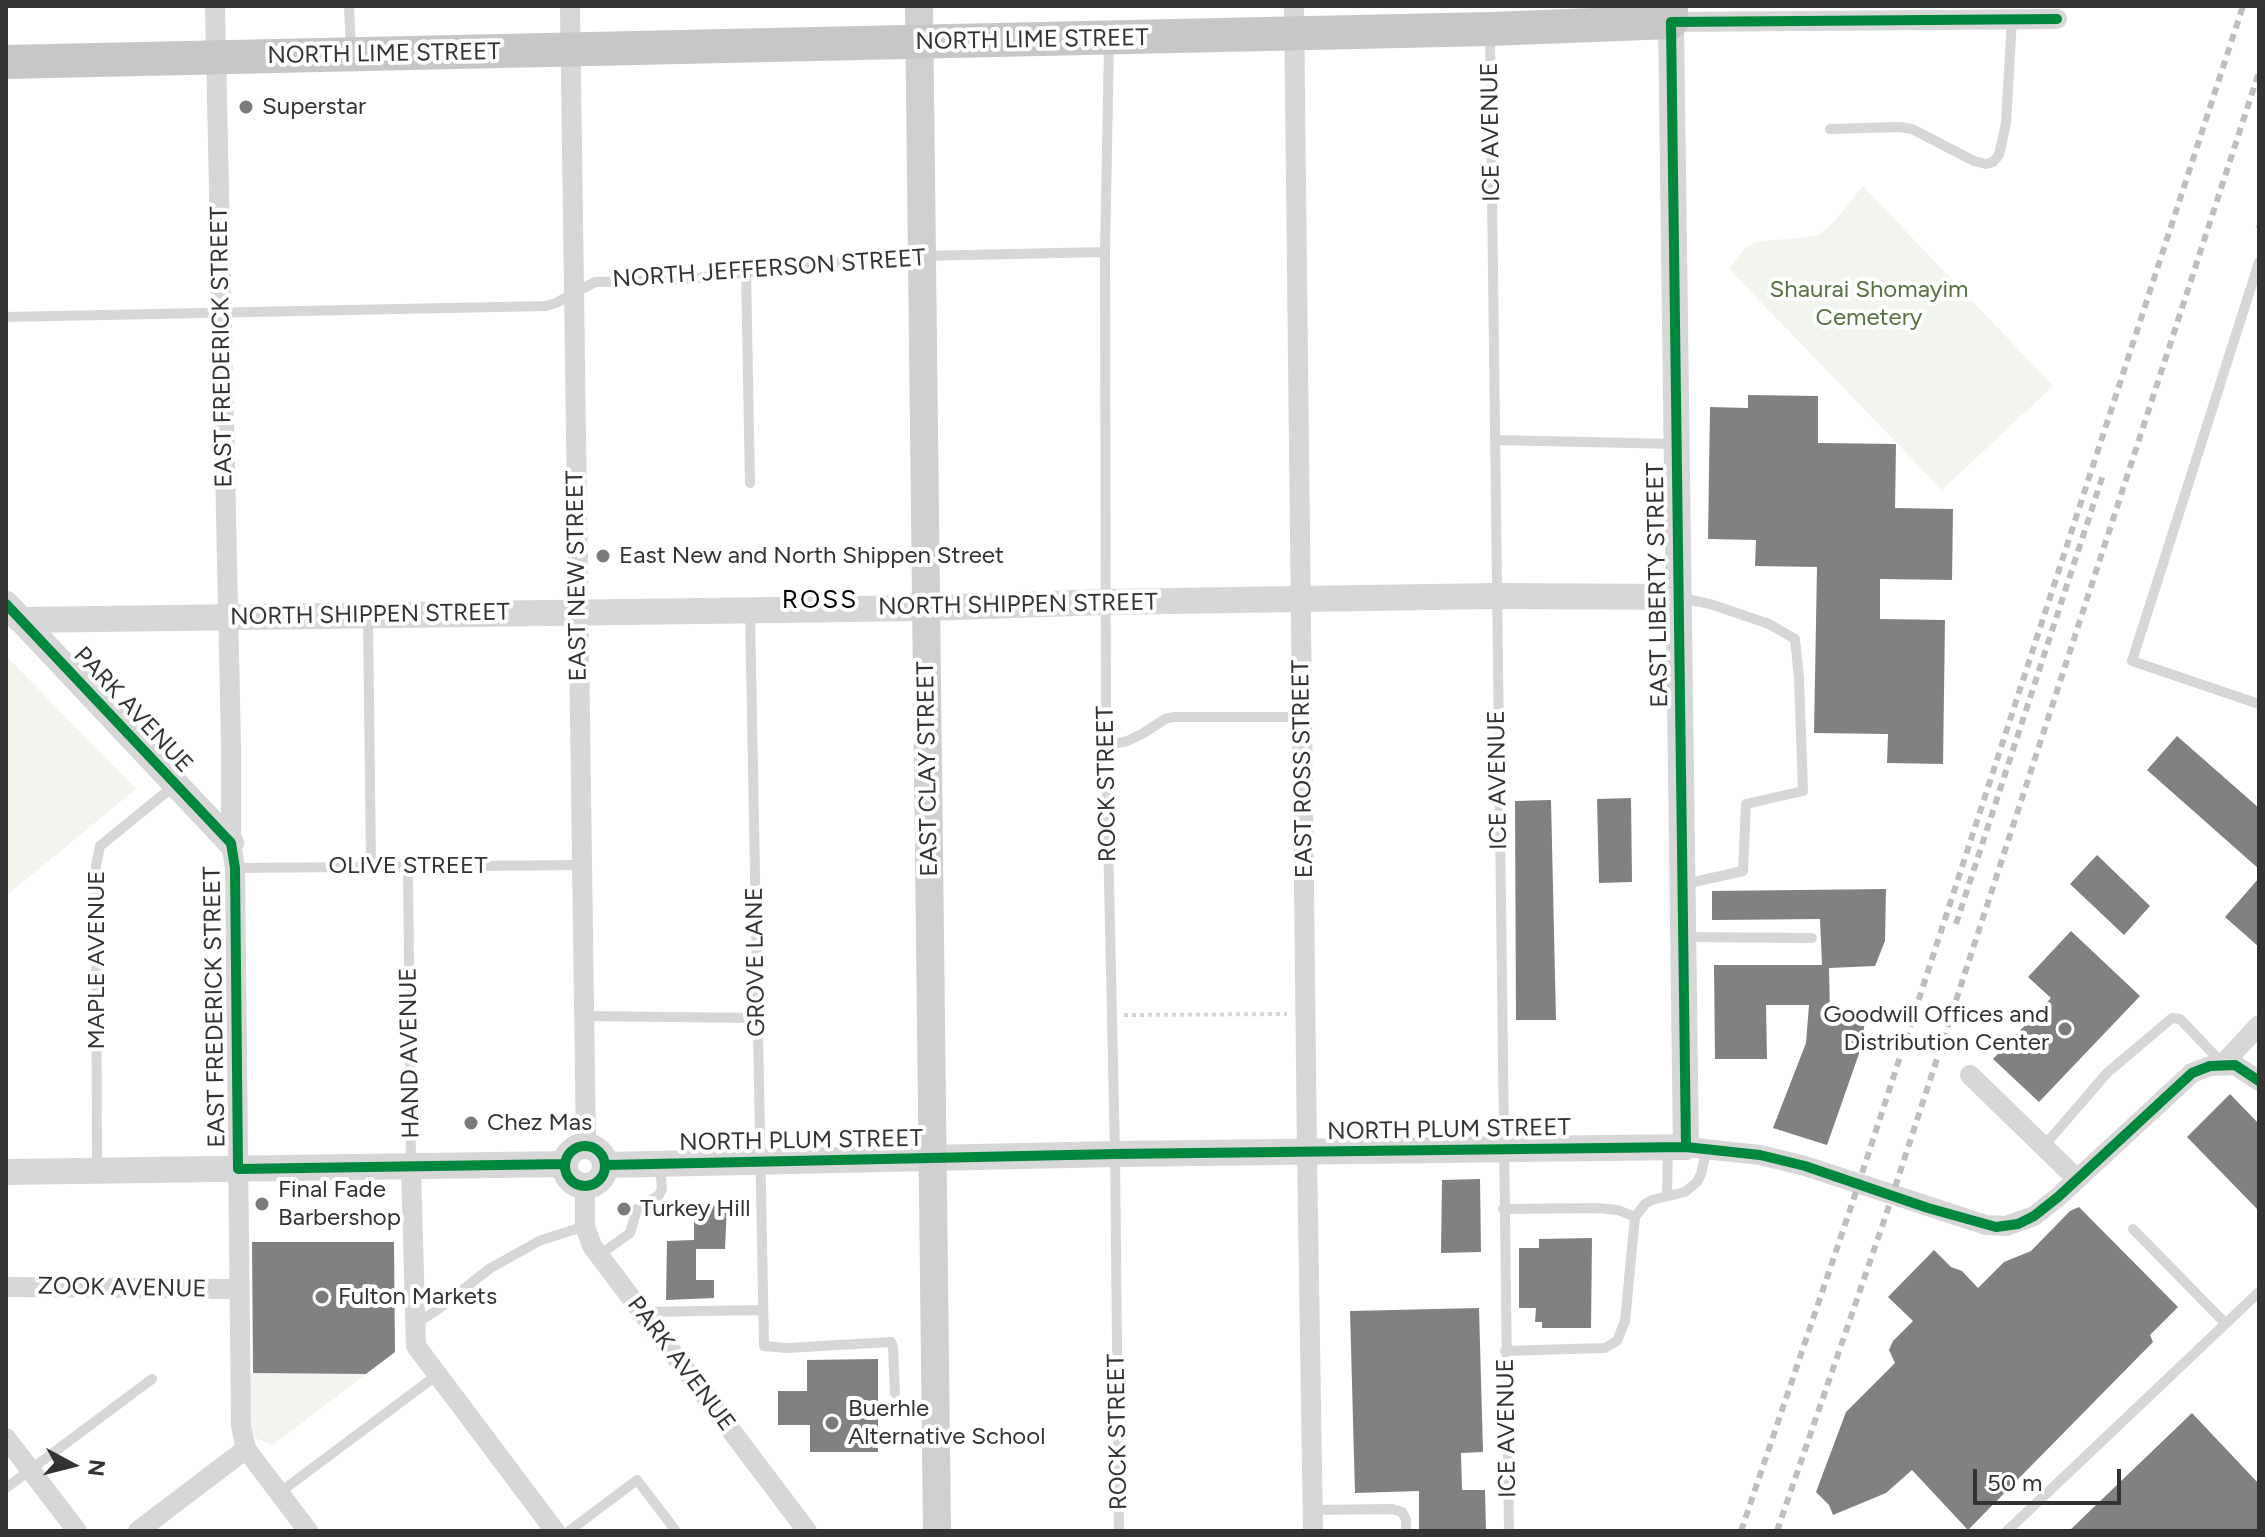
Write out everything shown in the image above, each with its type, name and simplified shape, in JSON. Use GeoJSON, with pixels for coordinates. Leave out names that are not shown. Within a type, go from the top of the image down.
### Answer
{"type":"FeatureCollection","features":[{"type":"Feature","properties":{"kind":"highway","name":"NORTH LIME STREET"},"geometry":{"type":"LineString","coordinates":[[6,62],[1109,38],[1294,20],[1490,29],[1671,14]]}},
{"type":"Feature","properties":{"kind":"main road","name":"EAST CLAY STREET"},"geometry":{"type":"LineString","coordinates":[[919,6],[937,1531]]}},
{"type":"Feature","properties":{"kind":"street","name":"EAST FREDERICK STREET"},"geometry":{"type":"LineString","coordinates":[[215,6],[233,856],[241,1426],[246,1449],[308,1531]]}},
{"type":"Feature","properties":{"kind":"street","name":"EAST NEW STREET"},"geometry":{"type":"LineString","coordinates":[[570,6],[586,1146]]}},
{"type":"Feature","properties":{"kind":"street","name":"NORTH LIME STREET"},"geometry":{"type":"LineString","coordinates":[[1671,14],[2057,19]]}},
{"type":"Feature","properties":{"kind":"street","name":"EAST LIBERTY STREET"},"geometry":{"type":"LineString","coordinates":[[1671,14],[1687,1147]]}},
{"type":"Feature","properties":{"kind":"street","name":"EAST ROSS STREET"},"geometry":{"type":"LineString","coordinates":[[1294,20],[1313,1531]]}},
{"type":"Feature","properties":{"kind":"street","name":"NORTH SHIPPEN STREET"},"geometry":{"type":"LineString","coordinates":[[13,612],[228,617],[926,608],[1496,596],[1679,597]]}},
{"type":"Feature","properties":{"kind":"street","name":"PARK AVENUE"},"geometry":{"type":"LineString","coordinates":[[13,612],[175,785],[233,856]]}},
{"type":"Feature","properties":{"kind":"street","name":"NORTH PLUM STREET"},"geometry":{"type":"LineString","coordinates":[[606,1165],[932,1157],[1687,1147],[1760,1155],[1805,1166],[1928,1208],[1996,1227],[2018,1224],[2034,1216],[2192,1073],[2223,1064],[2259,1025]]}},
{"type":"Feature","properties":{"kind":"street"},"geometry":{"type":"LineString","coordinates":[[2223,1064],[2240,1067],[2259,1081]]}},
{"type":"Feature","properties":{"kind":"street"},"geometry":{"type":"LineString","coordinates":[[1970,1075],[2077,1179]]}},
{"type":"Feature","properties":{"kind":"street"},"geometry":{"type":"LineString","coordinates":[[586,1146],[598,1149],[606,1165],[597,1182],[585,1186],[573,1182],[565,1164],[574,1149],[586,1146]]}},
{"type":"Feature","properties":{"kind":"street"},"geometry":{"type":"LineString","coordinates":[[6,1172],[565,1164]]}},
{"type":"Feature","properties":{"kind":"street","name":"HAND AVENUE"},"geometry":{"type":"LineString","coordinates":[[411,1167],[416,1346],[555,1531]]}},
{"type":"Feature","properties":{"kind":"street","name":"PARK AVENUE"},"geometry":{"type":"LineString","coordinates":[[585,1186],[585,1226],[598,1256],[807,1531]]}},
{"type":"Feature","properties":{"kind":"street","name":"ZOOK AVENUE"},"geometry":{"type":"LineString","coordinates":[[6,1287],[238,1289]]}},
{"type":"Feature","properties":{"kind":"street"},"geometry":{"type":"LineString","coordinates":[[6,1438],[77,1531]]}},
{"type":"Feature","properties":{"kind":"street"},"geometry":{"type":"LineString","coordinates":[[138,1531],[246,1449]]}},
{"type":"Feature","properties":{"kind":"lane"},"geometry":{"type":"LineString","coordinates":[[349,6],[352,55]]}},
{"type":"Feature","properties":{"kind":"lane"},"geometry":{"type":"LineString","coordinates":[[1830,129],[1912,129],[1974,161],[1993,162],[1999,155],[2005,132],[2012,20]]}},
{"type":"Feature","properties":{"kind":"lane","name":"ICE AVENUE"},"geometry":{"type":"LineString","coordinates":[[1490,29],[1509,1531]]}},
{"type":"Feature","properties":{"kind":"lane","name":"ROCK STREET"},"geometry":{"type":"LineString","coordinates":[[1109,38],[1105,252],[1105,602],[1119,1531]]}},
{"type":"Feature","properties":{"kind":"lane","name":"NORTH JEFFERSON STREET"},"geometry":{"type":"LineString","coordinates":[[6,317],[546,306],[595,282],[679,280],[921,256],[1105,252]]}},
{"type":"Feature","properties":{"kind":"lane"},"geometry":{"type":"LineString","coordinates":[[2259,262],[2132,661],[2259,704]]}},
{"type":"Feature","properties":{"kind":"lane"},"geometry":{"type":"LineString","coordinates":[[746,272],[750,483]]}},
{"type":"Feature","properties":{"kind":"lane"},"geometry":{"type":"LineString","coordinates":[[1496,440],[1677,444]]}},
{"type":"Feature","properties":{"kind":"lane"},"geometry":{"type":"LineString","coordinates":[[1679,597],[1769,624],[1795,639],[1803,791],[1746,804],[1743,871],[1681,885]]}},
{"type":"Feature","properties":{"kind":"lane","name":"GROVE LANE"},"geometry":{"type":"LineString","coordinates":[[750,610],[764,1346],[787,1348],[891,1342],[895,1393]]}},
{"type":"Feature","properties":{"kind":"lane"},"geometry":{"type":"LineString","coordinates":[[368,615],[371,866]]}},
{"type":"Feature","properties":{"kind":"lane"},"geometry":{"type":"LineString","coordinates":[[1106,744],[1125,742],[1173,717],[1303,717]]}},
{"type":"Feature","properties":{"kind":"lane","name":"MAPLE AVENUE"},"geometry":{"type":"LineString","coordinates":[[97,1171],[96,866],[100,846],[175,785]]}},
{"type":"Feature","properties":{"kind":"lane","name":"OLIVE STREET"},"geometry":{"type":"LineString","coordinates":[[233,856],[371,866],[581,865]]}},
{"type":"Feature","properties":{"kind":"lane","name":"HAND AVENUE"},"geometry":{"type":"LineString","coordinates":[[408,865],[411,1167]]}},
{"type":"Feature","properties":{"kind":"lane"},"geometry":{"type":"LineString","coordinates":[[1682,937],[1812,938]]}},
{"type":"Feature","properties":{"kind":"lane"},"geometry":{"type":"LineString","coordinates":[[584,1016],[756,1018]]}},
{"type":"Feature","properties":{"kind":"lane"},"geometry":{"type":"LineString","coordinates":[[2044,1146],[2107,1073],[2172,1018],[2180,1019],[2223,1064]]}},
{"type":"Feature","properties":{"kind":"lane"},"geometry":{"type":"LineString","coordinates":[[1667,1196],[1687,1147]]}},
{"type":"Feature","properties":{"kind":"lane"},"geometry":{"type":"LineString","coordinates":[[1505,1351],[1605,1348],[1617,1341],[1625,1321],[1635,1217],[1645,1204],[1685,1192],[1697,1182],[1701,1174],[1687,1147]]}},
{"type":"Feature","properties":{"kind":"lane"},"geometry":{"type":"LineString","coordinates":[[598,1256],[630,1233],[637,1209],[659,1195],[662,1189],[660,1164]]}},
{"type":"Feature","properties":{"kind":"lane"},"geometry":{"type":"LineString","coordinates":[[1503,1209],[1596,1208],[1618,1210],[1635,1217]]}},
{"type":"Feature","properties":{"kind":"lane"},"geometry":{"type":"LineString","coordinates":[[415,1324],[489,1269],[539,1241],[585,1226]]}},
{"type":"Feature","properties":{"kind":"lane"},"geometry":{"type":"LineString","coordinates":[[2133,1229],[2225,1323]]}},
{"type":"Feature","properties":{"kind":"lane"},"geometry":{"type":"LineString","coordinates":[[2007,1531],[2259,1292]]}},
{"type":"Feature","properties":{"kind":"lane"},"geometry":{"type":"LineString","coordinates":[[641,1312],[762,1312]]}},
{"type":"Feature","properties":{"kind":"lane"},"geometry":{"type":"LineString","coordinates":[[279,1493],[437,1375]]}},
{"type":"Feature","properties":{"kind":"lane"},"geometry":{"type":"LineString","coordinates":[[6,1488],[152,1379]]}},
{"type":"Feature","properties":{"kind":"lane"},"geometry":{"type":"LineString","coordinates":[[569,1531],[637,1480],[676,1531]]}},
{"type":"Feature","properties":{"kind":"lane"},"geometry":{"type":"LineString","coordinates":[[1313,1510],[1392,1509],[1402,1512],[1406,1519],[1406,1531]]}},
{"type":"Feature","properties":{"kind":"path"},"geometry":{"type":"LineString","coordinates":[[1112,1015],[1306,1014]]}},
{"type":"Feature","properties":{"kind":"green space","name":"Shaurai Shomayim Cemetery"},"geometry":{"type":"Polygon","coordinates":[[[1863,186],[2053,386],[1942,490],[1729,269],[1743,250],[1755,242],[1817,236],[1832,224],[1863,186]]]}},
{"type":"Feature","properties":{"kind":"green space"},"geometry":{"type":"Polygon","coordinates":[[[6,656],[136,789],[6,896],[6,656]]]}},
{"type":"Feature","properties":{"kind":"green space"},"geometry":{"type":"Polygon","coordinates":[[[250,1373],[366,1374],[273,1445],[252,1437],[250,1373]]]}},
{"type":"Feature","properties":{"kind":"building"},"geometry":{"type":"Polygon","coordinates":[[[1748,395],[1818,396],[1818,443],[1896,444],[1895,508],[1953,509],[1952,580],[1880,579],[1880,619],[1945,620],[1943,764],[1887,763],[1888,734],[1814,733],[1817,567],[1755,566],[1756,540],[1708,539],[1710,407],[1748,408],[1748,395]]]}},
{"type":"Feature","properties":{"kind":"building"},"geometry":{"type":"Polygon","coordinates":[[[2177,736],[2259,808],[2259,869],[2147,770],[2177,736]]]}},
{"type":"Feature","properties":{"kind":"building"},"geometry":{"type":"Polygon","coordinates":[[[1631,798],[1632,882],[1599,883],[1597,799],[1631,798]]]}},
{"type":"Feature","properties":{"kind":"building"},"geometry":{"type":"Polygon","coordinates":[[[1551,800],[1556,1020],[1516,1020],[1515,801],[1551,800]]]}},
{"type":"Feature","properties":{"kind":"building"},"geometry":{"type":"Polygon","coordinates":[[[2097,855],[2150,906],[2124,935],[2070,884],[2097,855]]]}},
{"type":"Feature","properties":{"kind":"building"},"geometry":{"type":"Polygon","coordinates":[[[2259,878],[2259,947],[2225,917],[2259,878]]]}},
{"type":"Feature","properties":{"kind":"building"},"geometry":{"type":"Polygon","coordinates":[[[1886,889],[1885,941],[1875,966],[1829,968],[1830,1015],[1866,1015],[1861,1048],[1827,1145],[1773,1128],[1806,1043],[1809,1005],[1766,1005],[1767,1059],[1715,1059],[1714,965],[1822,965],[1820,919],[1712,920],[1712,891],[1886,889]]]}},
{"type":"Feature","properties":{"kind":"building","name":"Goodwill Offices and Distribution Center"},"geometry":{"type":"Polygon","coordinates":[[[2071,931],[2140,996],[2039,1102],[1993,1059],[2051,998],[2028,977],[2071,931]]]}},
{"type":"Feature","properties":{"kind":"building"},"geometry":{"type":"Polygon","coordinates":[[[2230,1094],[2259,1124],[2259,1211],[2187,1137],[2230,1094]]]}},
{"type":"Feature","properties":{"kind":"building"},"geometry":{"type":"Polygon","coordinates":[[[1480,1179],[1481,1252],[1441,1253],[1442,1180],[1480,1179]]]}},
{"type":"Feature","properties":{"kind":"building"},"geometry":{"type":"Polygon","coordinates":[[[727,1205],[725,1249],[696,1249],[696,1280],[714,1280],[714,1298],[666,1300],[667,1241],[694,1240],[694,1206],[727,1205]]]}},
{"type":"Feature","properties":{"kind":"building"},"geometry":{"type":"Polygon","coordinates":[[[2079,1207],[2178,1307],[2150,1335],[2153,1342],[1968,1530],[1912,1470],[1886,1493],[1833,1515],[1829,1505],[1816,1492],[1846,1412],[1895,1363],[1889,1350],[1893,1341],[1913,1321],[1888,1297],[1934,1250],[1951,1267],[1962,1271],[1978,1288],[2004,1262],[2031,1251],[2070,1211],[2079,1207]]]}},
{"type":"Feature","properties":{"kind":"building"},"geometry":{"type":"Polygon","coordinates":[[[1592,1238],[1591,1328],[1542,1328],[1542,1322],[1535,1322],[1536,1308],[1519,1308],[1519,1248],[1539,1248],[1539,1239],[1592,1238]]]}},
{"type":"Feature","properties":{"kind":"building","name":"Fulton Markets"},"geometry":{"type":"Polygon","coordinates":[[[252,1242],[394,1242],[395,1352],[366,1374],[253,1373],[252,1242]]]}},
{"type":"Feature","properties":{"kind":"building"},"geometry":{"type":"Polygon","coordinates":[[[1479,1308],[1483,1452],[1461,1453],[1462,1490],[1485,1490],[1486,1531],[1419,1531],[1419,1491],[1355,1493],[1350,1311],[1479,1308]]]}},
{"type":"Feature","properties":{"kind":"building"},"geometry":{"type":"Polygon","coordinates":[[[878,1359],[878,1452],[810,1452],[810,1425],[778,1425],[778,1391],[807,1391],[807,1360],[878,1359]]]}},
{"type":"Feature","properties":{"kind":"building"},"geometry":{"type":"Polygon","coordinates":[[[2192,1413],[2259,1484],[2259,1531],[2069,1531],[2192,1413]]]}},
{"type":"Feature","properties":{"kind":"railway"},"geometry":{"type":"LineString","coordinates":[[1741,1531],[1852,1204],[2243,6]]}},
{"type":"Feature","properties":{"kind":"railway"},"geometry":{"type":"LineString","coordinates":[[1777,1531],[1885,1218],[2259,72]]}},
{"type":"Feature","properties":{"kind":"railway"},"geometry":{"type":"LineString","coordinates":[[1956,924],[2103,475]]}},
{"type":"Feature","properties":{"kind":"cycle path"},"geometry":{"type":"LineString","coordinates":[[1686,1147],[1671,22],[2057,19]]}},
{"type":"Feature","properties":{"kind":"cycle path"},"geometry":{"type":"LineString","coordinates":[[6,604],[231,843],[235,868],[238,1169],[565,1164]]}},
{"type":"Feature","properties":{"kind":"cycle path"},"geometry":{"type":"LineString","coordinates":[[606,1165],[1115,1154],[1686,1147],[1760,1155],[1805,1166],[1928,1208],[1996,1227],[2018,1224],[2034,1216],[2192,1073],[2210,1066],[2235,1065],[2259,1081]]}},
{"type":"Feature","properties":{"kind":"cycle path"},"geometry":{"type":"LineString","coordinates":[[585,1146],[599,1152],[605,1166],[599,1180],[585,1186],[571,1180],[565,1166],[571,1152],[585,1146]]}},
{"type":"Feature","properties":{"kind":"place","name":"Superstar"},"geometry":{"type":"Point","coordinates":[246,107]}},
{"type":"Feature","properties":{"kind":"place","name":"East New and North Shippen Street"},"geometry":{"type":"Point","coordinates":[603,556]}},
{"type":"Feature","properties":{"kind":"place","name":"Goodwill Offices and Distribution Center"},"geometry":{"type":"Point","coordinates":[2065,1029]}},
{"type":"Feature","properties":{"kind":"place","name":"Chez Mas"},"geometry":{"type":"Point","coordinates":[471,1123]}},
{"type":"Feature","properties":{"kind":"place","name":"Final Fade Barbershop"},"geometry":{"type":"Point","coordinates":[262,1204]}},
{"type":"Feature","properties":{"kind":"place","name":"Turkey Hill"},"geometry":{"type":"Point","coordinates":[624,1209]}},
{"type":"Feature","properties":{"kind":"place","name":"Fulton Markets"},"geometry":{"type":"Point","coordinates":[322,1297]}},
{"type":"Feature","properties":{"kind":"place","name":"Buerhle Alternative School"},"geometry":{"type":"Point","coordinates":[832,1423]}},
{"type":"Feature","properties":{"kind":"district","name":"ROSS"},"geometry":{"type":"Point","coordinates":[820,600]}}]}
